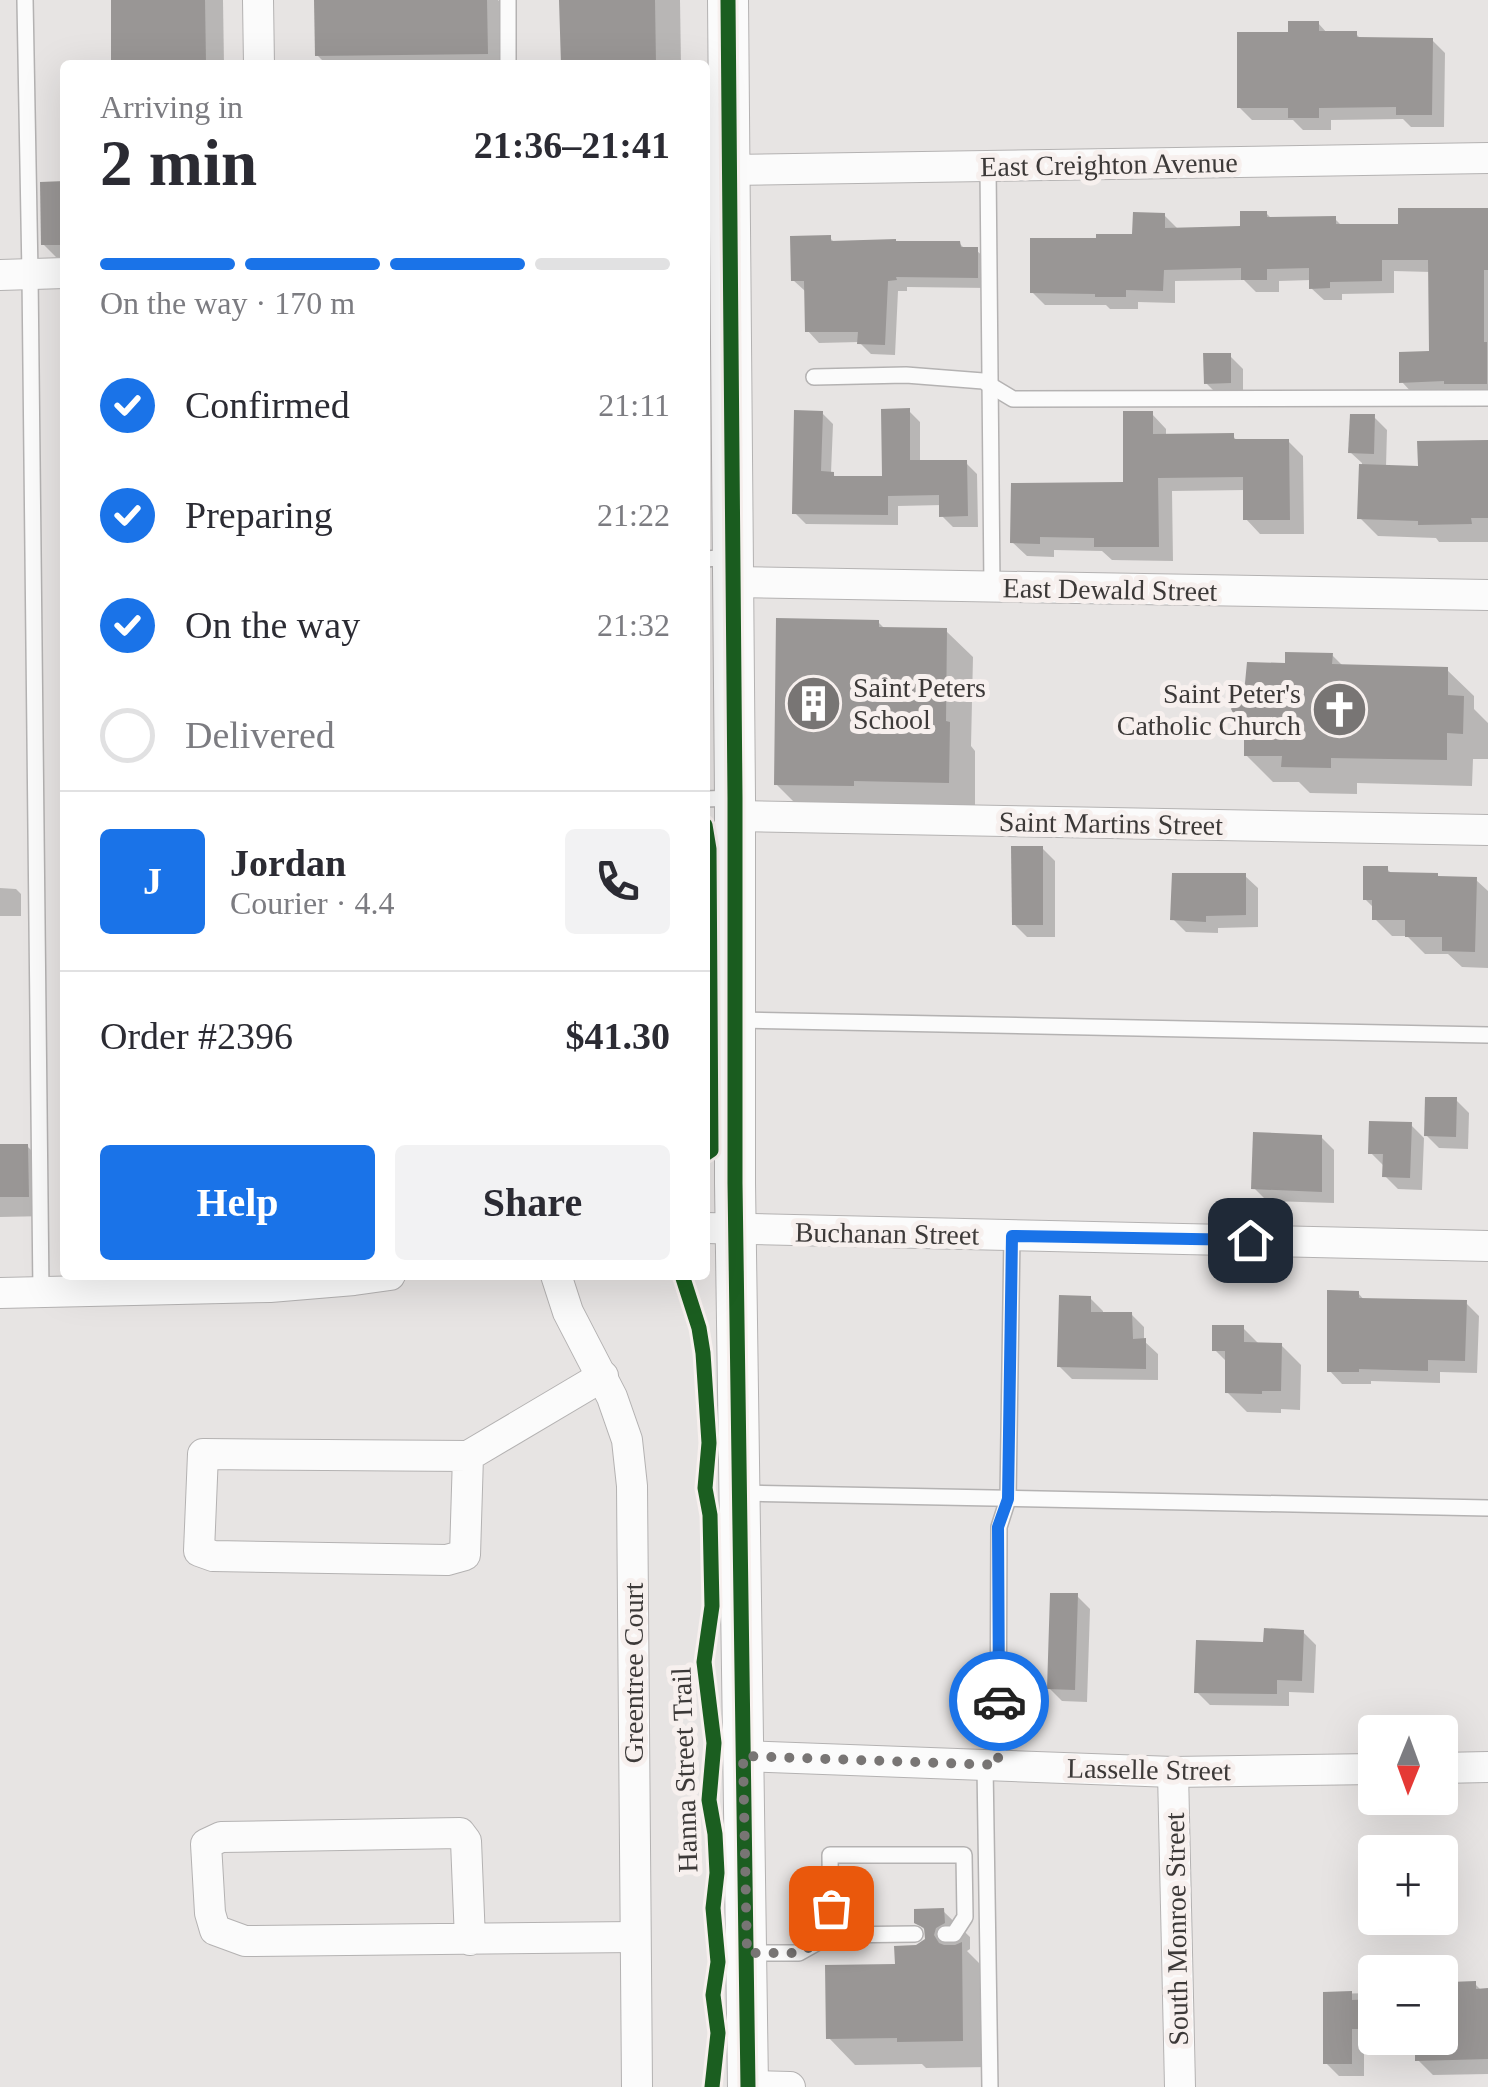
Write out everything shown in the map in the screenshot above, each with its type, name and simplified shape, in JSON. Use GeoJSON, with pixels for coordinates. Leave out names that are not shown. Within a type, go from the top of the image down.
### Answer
{"type":"FeatureCollection","features":[{"type":"Feature","properties":{"kind":"street"},"geometry":{"type":"LineString","coordinates":[[258,0],[260,60]]}},
{"type":"Feature","properties":{"kind":"street"},"geometry":{"type":"LineString","coordinates":[[728,0],[730,170],[718,258],[725,804],[735,1020],[720,1229],[739,1493],[748,2086],[790,2087]]}},
{"type":"Feature","properties":{"kind":"street","name":"East Creighton Avenue"},"geometry":{"type":"LineString","coordinates":[[730,170],[1488,158]]}},
{"type":"Feature","properties":{"kind":"street"},"geometry":{"type":"LineString","coordinates":[[15,275],[60,273]]}},
{"type":"Feature","properties":{"kind":"street","name":"East Dewald Street"},"geometry":{"type":"LineString","coordinates":[[724,566],[992,587],[1488,595]]}},
{"type":"Feature","properties":{"kind":"street","name":"Saint Martins Street"},"geometry":{"type":"LineString","coordinates":[[725,804],[1488,830]]}},
{"type":"Feature","properties":{"kind":"street","name":"Buchanan Street"},"geometry":{"type":"LineString","coordinates":[[720,1229],[1488,1246]]}},
{"type":"Feature","properties":{"kind":"street"},"geometry":{"type":"LineString","coordinates":[[0,1294],[354,1280]]}},
{"type":"Feature","properties":{"kind":"street","name":"Greentree Court"},"geometry":{"type":"LineString","coordinates":[[558,1280],[568,1312],[612,1397],[626,1440],[632,1486],[638,2087]]}},
{"type":"Feature","properties":{"kind":"street"},"geometry":{"type":"LineString","coordinates":[[468,1456],[465,1554],[448,1560],[213,1556],[198,1551],[203,1454],[468,1456],[603,1376]]}},
{"type":"Feature","properties":{"kind":"street","name":"Lasselle Street"},"geometry":{"type":"LineString","coordinates":[[743,1756],[1173,1772],[1358,1769]]}},
{"type":"Feature","properties":{"kind":"street"},"geometry":{"type":"LineString","coordinates":[[1458,1768],[1488,1767]]}},
{"type":"Feature","properties":{"kind":"street","name":"South Monroe Street"},"geometry":{"type":"LineString","coordinates":[[1173,1772],[1180,2087]]}},
{"type":"Feature","properties":{"kind":"street"},"geometry":{"type":"LineString","coordinates":[[470,1940],[466,1841],[460,1833],[221,1837],[206,1844],[210,1913],[215,1930],[245,1941],[470,1940],[635,1937]]}},
{"type":"Feature","properties":{"kind":"lane"},"geometry":{"type":"LineString","coordinates":[[25,0],[15,275],[41,1293]]}},
{"type":"Feature","properties":{"kind":"lane"},"geometry":{"type":"LineString","coordinates":[[508,0],[508,60]]}},
{"type":"Feature","properties":{"kind":"lane"},"geometry":{"type":"LineString","coordinates":[[988,166],[992,587]]}},
{"type":"Feature","properties":{"kind":"lane"},"geometry":{"type":"LineString","coordinates":[[814,377],[906,375],[983,381],[1013,398],[1488,398]]}},
{"type":"Feature","properties":{"kind":"lane"},"geometry":{"type":"LineString","coordinates":[[735,1020],[1488,1035]]}},
{"type":"Feature","properties":{"kind":"lane"},"geometry":{"type":"LineString","coordinates":[[990,2087],[998,1527],[1008,1499],[1012,1236]]}},
{"type":"Feature","properties":{"kind":"lane"},"geometry":{"type":"LineString","coordinates":[[739,1493],[1488,1508]]}},
{"type":"Feature","properties":{"kind":"lane"},"geometry":{"type":"LineString","coordinates":[[832,1935],[830,1855],[964,1856],[965,1918],[954,1934],[945,1934]]}},
{"type":"Feature","properties":{"kind":"lane"},"geometry":{"type":"LineString","coordinates":[[747,1953],[799,1953],[832,1935],[914,1934]]}},
{"type":"Feature","properties":{"kind":"building"},"geometry":{"type":"Polygon","coordinates":[[[111,0],[205,0],[206,60],[111,60],[111,0]]]}},
{"type":"Feature","properties":{"kind":"building"},"geometry":{"type":"Polygon","coordinates":[[[314,0],[487,0],[488,54],[315,56],[314,0]]]}},
{"type":"Feature","properties":{"kind":"building"},"geometry":{"type":"Polygon","coordinates":[[[559,0],[655,0],[656,60],[561,60],[559,0]]]}},
{"type":"Feature","properties":{"kind":"building"},"geometry":{"type":"Polygon","coordinates":[[[1288,21],[1319,21],[1319,31],[1357,31],[1357,37],[1433,38],[1432,115],[1396,115],[1396,107],[1319,108],[1319,118],[1288,118],[1288,108],[1237,108],[1237,32],[1288,32],[1288,21]]]}},
{"type":"Feature","properties":{"kind":"building"},"geometry":{"type":"Polygon","coordinates":[[[60,181],[60,245],[41,245],[40,182],[60,181]]]}},
{"type":"Feature","properties":{"kind":"building"},"geometry":{"type":"Polygon","coordinates":[[[1398,208],[1488,208],[1488,270],[1484,270],[1487,384],[1399,383],[1399,352],[1429,351],[1428,260],[1382,260],[1382,281],[1330,282],[1330,288],[1309,289],[1309,268],[1267,269],[1267,280],[1241,280],[1241,268],[1164,270],[1163,291],[1126,290],[1126,297],[1030,293],[1030,238],[1132,234],[1133,212],[1165,213],[1165,228],[1240,226],[1240,211],[1267,211],[1267,217],[1336,216],[1336,224],[1398,224],[1398,208]]]}},
{"type":"Feature","properties":{"kind":"building"},"geometry":{"type":"Polygon","coordinates":[[[831,235],[831,241],[960,241],[961,247],[978,247],[978,278],[896,277],[897,280],[888,281],[885,345],[857,344],[858,332],[805,332],[804,281],[791,281],[790,236],[831,235]]]}},
{"type":"Feature","properties":{"kind":"building"},"geometry":{"type":"Polygon","coordinates":[[[1203,353],[1231,353],[1231,383],[1204,384],[1203,353]]]}},
{"type":"Feature","properties":{"kind":"building"},"geometry":{"type":"Polygon","coordinates":[[[910,408],[910,460],[967,460],[968,516],[939,517],[939,495],[888,496],[888,515],[792,514],[794,410],[823,411],[821,471],[834,472],[834,476],[882,476],[881,409],[910,408]]]}},
{"type":"Feature","properties":{"kind":"building"},"geometry":{"type":"Polygon","coordinates":[[[1123,411],[1153,411],[1153,434],[1234,433],[1234,439],[1289,439],[1290,520],[1243,520],[1243,477],[1158,478],[1159,547],[1094,547],[1094,538],[1040,537],[1040,544],[1010,543],[1011,483],[1123,482],[1123,411]]]}},
{"type":"Feature","properties":{"kind":"building"},"geometry":{"type":"Polygon","coordinates":[[[1350,414],[1375,414],[1374,454],[1348,453],[1350,414]]]}},
{"type":"Feature","properties":{"kind":"building"},"geometry":{"type":"Polygon","coordinates":[[[1488,440],[1488,518],[1471,518],[1472,524],[1418,525],[1418,521],[1357,519],[1359,464],[1418,466],[1417,441],[1488,440]]]}},
{"type":"Feature","properties":{"kind":"building","name":"Saint Peters School"},"geometry":{"type":"Polygon","coordinates":[[[776,618],[879,620],[879,627],[947,628],[949,783],[854,781],[854,786],[774,785],[776,618]]]}},
{"type":"Feature","properties":{"kind":"building","name":"Saint Peter's Catholic Church"},"geometry":{"type":"Polygon","coordinates":[[[1285,652],[1333,653],[1332,664],[1448,667],[1448,695],[1464,696],[1463,734],[1447,733],[1447,760],[1331,758],[1331,768],[1281,767],[1282,756],[1244,756],[1244,734],[1231,709],[1245,683],[1247,662],[1285,663],[1285,652]]]}},
{"type":"Feature","properties":{"kind":"building"},"geometry":{"type":"Polygon","coordinates":[[[1011,846],[1043,846],[1043,925],[1012,925],[1011,846]]]}},
{"type":"Feature","properties":{"kind":"building"},"geometry":{"type":"Polygon","coordinates":[[[1363,866],[1388,866],[1388,872],[1477,877],[1475,952],[1442,951],[1442,937],[1405,937],[1405,920],[1372,920],[1372,900],[1363,900],[1363,866]]]}},
{"type":"Feature","properties":{"kind":"building"},"geometry":{"type":"Polygon","coordinates":[[[1172,873],[1246,873],[1246,915],[1206,916],[1206,922],[1170,920],[1172,873]]]}},
{"type":"Feature","properties":{"kind":"building"},"geometry":{"type":"Polygon","coordinates":[[[1425,1097],[1457,1097],[1456,1137],[1424,1136],[1425,1097]]]}},
{"type":"Feature","properties":{"kind":"building"},"geometry":{"type":"Polygon","coordinates":[[[1369,1121],[1412,1122],[1410,1178],[1382,1177],[1383,1154],[1368,1154],[1369,1121]]]}},
{"type":"Feature","properties":{"kind":"building"},"geometry":{"type":"Polygon","coordinates":[[[1253,1132],[1322,1135],[1322,1192],[1251,1189],[1253,1132]]]}},
{"type":"Feature","properties":{"kind":"building"},"geometry":{"type":"Polygon","coordinates":[[[0,1144],[28,1144],[29,1197],[0,1197],[0,1144]]]}},
{"type":"Feature","properties":{"kind":"building"},"geometry":{"type":"Polygon","coordinates":[[[1327,1290],[1359,1291],[1359,1298],[1467,1300],[1465,1361],[1428,1360],[1428,1371],[1327,1372],[1327,1290]]]}},
{"type":"Feature","properties":{"kind":"building"},"geometry":{"type":"Polygon","coordinates":[[[1059,1295],[1091,1296],[1091,1312],[1132,1312],[1133,1339],[1146,1338],[1146,1369],[1057,1367],[1059,1295]]]}},
{"type":"Feature","properties":{"kind":"building"},"geometry":{"type":"Polygon","coordinates":[[[1212,1325],[1244,1325],[1244,1342],[1282,1343],[1281,1391],[1225,1393],[1225,1351],[1212,1351],[1212,1325]]]}},
{"type":"Feature","properties":{"kind":"building"},"geometry":{"type":"Polygon","coordinates":[[[1050,1593],[1078,1593],[1075,1690],[1047,1689],[1050,1593]]]}},
{"type":"Feature","properties":{"kind":"building"},"geometry":{"type":"Polygon","coordinates":[[[1264,1628],[1304,1630],[1302,1681],[1277,1680],[1277,1694],[1194,1693],[1196,1640],[1263,1642],[1264,1628]]]}},
{"type":"Feature","properties":{"kind":"building"},"geometry":{"type":"Polygon","coordinates":[[[944,1908],[945,1923],[936,1928],[934,1935],[944,1945],[962,1942],[963,2041],[826,2039],[825,1965],[895,1964],[894,1946],[916,1945],[925,1939],[924,1928],[914,1923],[914,1909],[944,1908]]]}},
{"type":"Feature","properties":{"kind":"building"},"geometry":{"type":"Polygon","coordinates":[[[1476,1981],[1476,1989],[1488,1988],[1488,2059],[1415,2061],[1415,2055],[1458,2055],[1458,1982],[1476,1981]]]}},
{"type":"Feature","properties":{"kind":"building"},"geometry":{"type":"Polygon","coordinates":[[[1352,1991],[1352,2000],[1358,2000],[1358,2029],[1352,2029],[1352,2064],[1323,2064],[1323,1992],[1352,1991]]]}},
{"type":"Feature","properties":{"kind":"cycle path"},"geometry":{"type":"LineString","coordinates":[[728,0],[735,1183],[748,2087]]}},
{"type":"Feature","properties":{"kind":"cycle path"},"geometry":{"type":"LineString","coordinates":[[710,1000],[710,1151]]}},
{"type":"Feature","properties":{"kind":"cycle path","name":"Hanna Street Trail"},"geometry":{"type":"LineString","coordinates":[[684,1280],[703,1353],[709,1443],[705,1488],[710,1515],[712,1606],[704,1662],[714,1743],[709,1800],[715,1834],[717,1873],[713,1908],[718,1962],[713,1995],[718,2033],[712,2087]]}},
{"type":"Feature","properties":{"kind":"way so far"},"geometry":{"type":"LineString","coordinates":[[831,1908],[832,1935],[799,1953],[747,1953],[743,1756],[998,1765],[999,1701]]}},
{"type":"Feature","properties":{"kind":"place","name":"Saint Peters School"},"geometry":{"type":"Point","coordinates":[814,703]}},
{"type":"Feature","properties":{"kind":"place","name":"Saint Peter's Catholic Church"},"geometry":{"type":"Point","coordinates":[1340,709]}},
{"type":"Feature","properties":{"kind":"route"},"geometry":{"type":"LineString","coordinates":[[999,1701],[998,1527],[1008,1499],[1012,1236],[1250,1240]]}}]}
